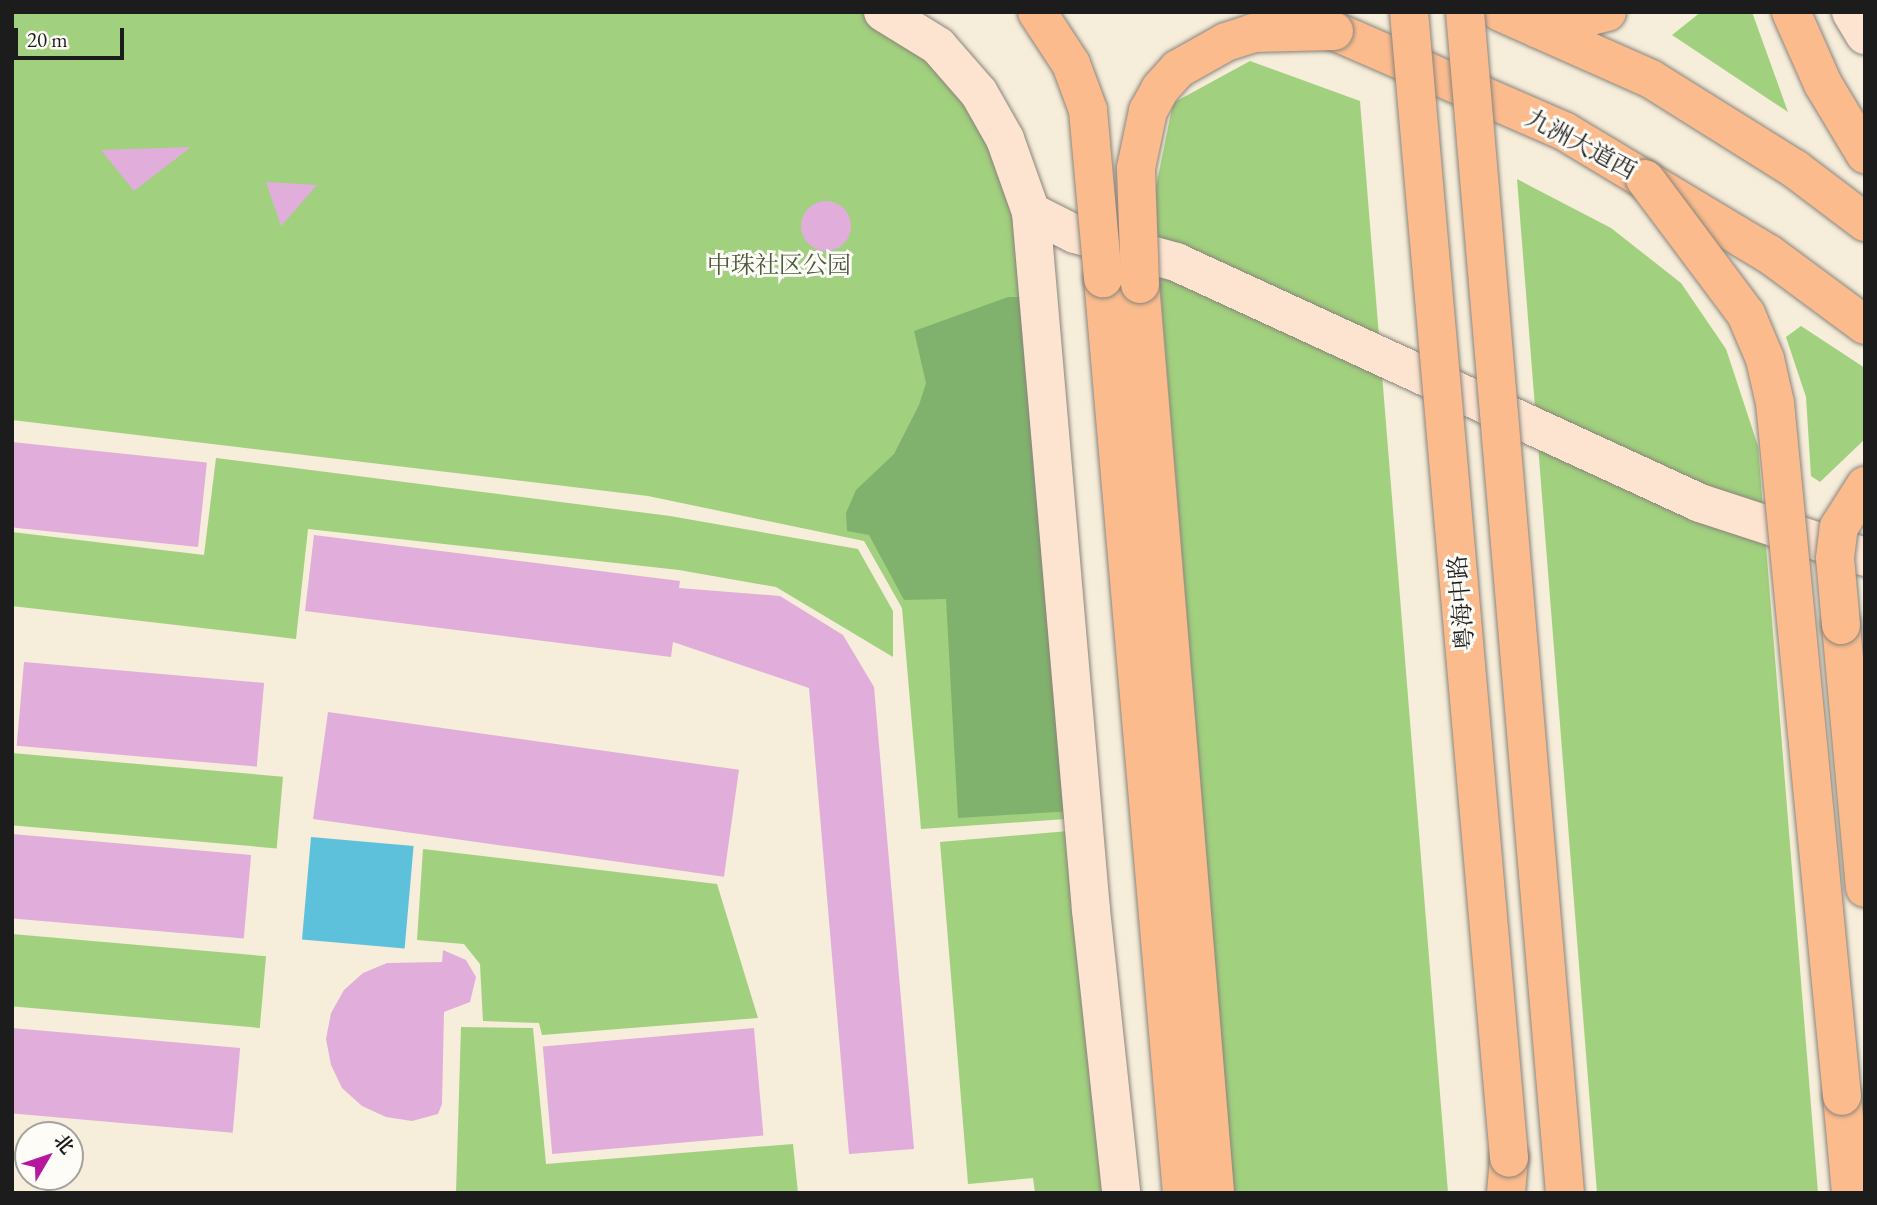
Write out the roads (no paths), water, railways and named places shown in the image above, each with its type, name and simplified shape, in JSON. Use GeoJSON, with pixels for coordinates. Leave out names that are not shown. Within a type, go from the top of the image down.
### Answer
{"type":"FeatureCollection","features":[{"type":"Feature","properties":{"kind":"main road"},"geometry":{"type":"LineString","coordinates":[[883,12],[938,46],[979,93],[1005,139],[1031,212],[1091,910],[1121,1193]]}},
{"type":"Feature","properties":{"kind":"main road"},"geometry":{"type":"LineString","coordinates":[[1037,12],[1071,64],[1088,110],[1182,1193]]}},
{"type":"Feature","properties":{"kind":"main road","name":"九洲大道西"},"geometry":{"type":"LineString","coordinates":[[1270,12],[1334,31],[1564,131],[1769,254],[1865,326]]}},
{"type":"Feature","properties":{"kind":"main road","name":"粤海中路"},"geometry":{"type":"LineString","coordinates":[[1409,12],[1509,1181]]}},
{"type":"Feature","properties":{"kind":"main road"},"geometry":{"type":"LineString","coordinates":[[1465,12],[1565,1193]]}},
{"type":"Feature","properties":{"kind":"main road"},"geometry":{"type":"LineString","coordinates":[[1500,12],[1651,79],[1795,169],[1865,222]]}},
{"type":"Feature","properties":{"kind":"main road"},"geometry":{"type":"LineString","coordinates":[[1538,29],[1607,12]]}},
{"type":"Feature","properties":{"kind":"main road"},"geometry":{"type":"LineString","coordinates":[[1791,12],[1823,84],[1865,154]]}},
{"type":"Feature","properties":{"kind":"main road"},"geometry":{"type":"LineString","coordinates":[[1851,12],[1865,35]]}},
{"type":"Feature","properties":{"kind":"main road"},"geometry":{"type":"LineString","coordinates":[[1215,1193],[1140,284],[1136,168],[1148,111],[1160,89],[1178,69],[1226,42],[1253,33],[1334,31]]}},
{"type":"Feature","properties":{"kind":"main road"},"geometry":{"type":"LineString","coordinates":[[1645,179],[1745,314],[1765,359],[1775,403],[1851,1193]]}},
{"type":"Feature","properties":{"kind":"main road"},"geometry":{"type":"LineString","coordinates":[[1031,212],[1076,234],[1176,262],[1700,503],[1865,557]]}},
{"type":"Feature","properties":{"kind":"main road"},"geometry":{"type":"LineString","coordinates":[[1865,486],[1839,527],[1835,558],[1865,888]]}},
{"type":"Feature","properties":{"kind":"water"},"geometry":{"type":"Polygon","coordinates":[[[311,837],[414,846],[405,949],[302,940],[311,837]]]}},
{"type":"Feature","properties":{"kind":"park label","name":"中珠社区公园"},"geometry":{"type":"Point","coordinates":[779,265]}}]}
